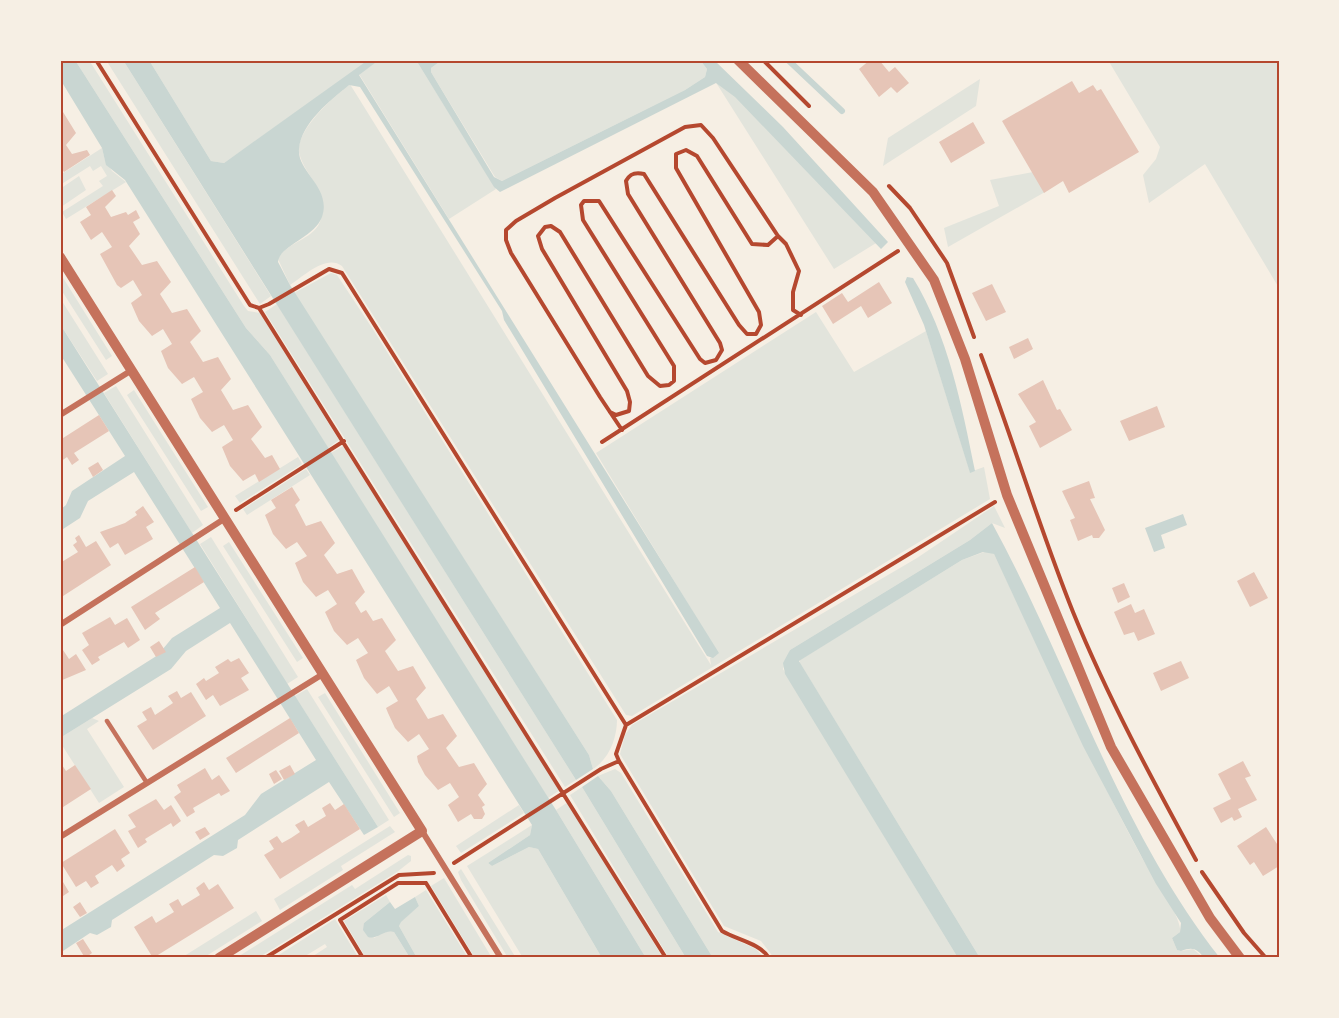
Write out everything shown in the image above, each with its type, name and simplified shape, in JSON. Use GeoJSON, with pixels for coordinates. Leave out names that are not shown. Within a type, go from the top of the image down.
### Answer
{"type":"FeatureCollection","features":[{"type":"Feature","properties":{"kind":"street"},"geometry":{"type":"LineString","coordinates":[[738,60],[873,192],[934,280],[965,359],[1007,495],[1111,747],[1210,918],[1240,958]]}},
{"type":"Feature","properties":{"kind":"street"},"geometry":{"type":"LineString","coordinates":[[60,256],[501,958]]}},
{"type":"Feature","properties":{"kind":"street"},"geometry":{"type":"LineString","coordinates":[[60,415],[132,370]]}},
{"type":"Feature","properties":{"kind":"street"},"geometry":{"type":"LineString","coordinates":[[60,625],[224,519]]}},
{"type":"Feature","properties":{"kind":"street"},"geometry":{"type":"LineString","coordinates":[[60,837],[323,674]]}},
{"type":"Feature","properties":{"kind":"street"},"geometry":{"type":"LineString","coordinates":[[219,958],[422,831]]}},
{"type":"Feature","properties":{"kind":"lane"},"geometry":{"type":"LineString","coordinates":[[107,721],[147,783]]}},
{"type":"Feature","properties":{"kind":"path"},"geometry":{"type":"LineString","coordinates":[[96,60],[249,305],[259,308],[269,304],[329,269],[342,273],[626,725]]}},
{"type":"Feature","properties":{"kind":"path"},"geometry":{"type":"LineString","coordinates":[[621,430],[511,254],[506,240],[506,230],[555,198],[686,127],[695,125],[706,128],[778,236],[786,244],[799,271],[793,292],[793,310],[801,315]]}},
{"type":"Feature","properties":{"kind":"path"},"geometry":{"type":"LineString","coordinates":[[610,412],[616,415],[629,411],[630,402],[627,391],[542,249],[538,236],[541,231],[552,226],[560,232],[648,376],[660,386],[674,381],[674,366],[583,220],[581,205],[584,201],[594,199],[604,205],[680,331],[705,363],[716,360],[720,355],[722,350],[720,343],[628,194],[626,181],[628,176],[639,173],[649,178],[730,312],[747,334],[756,334],[759,330],[761,319],[759,312],[676,168],[676,154],[686,150],[697,156],[752,244],[768,245],[778,236]]}},
{"type":"Feature","properties":{"kind":"path"},"geometry":{"type":"LineString","coordinates":[[602,442],[909,243]]}},
{"type":"Feature","properties":{"kind":"path"},"geometry":{"type":"LineString","coordinates":[[259,308],[666,958]]}},
{"type":"Feature","properties":{"kind":"path"},"geometry":{"type":"LineString","coordinates":[[224,519],[344,441]]}},
{"type":"Feature","properties":{"kind":"path"},"geometry":{"type":"LineString","coordinates":[[1026,488],[1074,613],[1129,736],[1196,861]]}},
{"type":"Feature","properties":{"kind":"path"},"geometry":{"type":"LineString","coordinates":[[769,958],[758,948],[722,931],[619,761],[616,754],[626,725],[1007,495]]}},
{"type":"Feature","properties":{"kind":"path"},"geometry":{"type":"LineString","coordinates":[[446,868],[601,769],[619,761]]}},
{"type":"Feature","properties":{"kind":"path"},"geometry":{"type":"LineString","coordinates":[[1202,871],[1244,933],[1266,958]]}},
{"type":"Feature","properties":{"kind":"path"},"geometry":{"type":"LineString","coordinates":[[265,958],[399,875],[435,873],[426,884]]}},
{"type":"Feature","properties":{"kind":"path"},"geometry":{"type":"LineString","coordinates":[[362,958],[340,920],[398,883],[426,884]]}},
{"type":"Feature","properties":{"kind":"path"},"geometry":{"type":"LineString","coordinates":[[426,884],[472,958]]}},
{"type":"Feature","properties":{"kind":"shaded area"},"geometry":{"type":"Polygon","coordinates":[[[60,60],[75,60],[246,328],[270,355],[556,810],[646,958],[602,958],[538,849],[529,847],[492,866],[488,863],[530,835],[532,825],[125,180],[106,165],[102,148],[60,79],[60,60]]]}},
{"type":"Feature","properties":{"kind":"shaded area"},"geometry":{"type":"Polygon","coordinates":[[[75,60],[89,60],[244,306],[248,311],[260,313],[339,440],[328,448],[270,355],[246,328],[75,60]]]}},
{"type":"Feature","properties":{"kind":"shaded area"},"geometry":{"type":"Polygon","coordinates":[[[106,60],[123,60],[271,296],[260,304],[106,60]]]}},
{"type":"Feature","properties":{"kind":"shaded area"},"geometry":{"type":"Polygon","coordinates":[[[123,60],[149,60],[211,161],[224,163],[368,60],[379,60],[359,75],[719,653],[713,658],[707,656],[504,320],[502,311],[360,87],[349,85],[318,113],[301,139],[300,157],[319,188],[324,206],[322,217],[312,230],[280,256],[278,262],[290,285],[589,755],[593,769],[576,780],[123,60]]]}},
{"type":"Feature","properties":{"kind":"shaded area"},"geometry":{"type":"Polygon","coordinates":[[[149,60],[377,60],[348,81],[711,665],[710,658],[718,653],[596,453],[816,312],[854,372],[926,331],[970,472],[984,467],[990,499],[632,716],[626,715],[342,266],[336,263],[322,264],[290,285],[278,259],[288,248],[313,232],[321,219],[323,209],[320,193],[303,164],[299,148],[301,138],[313,119],[343,90],[343,79],[224,163],[211,161],[149,60]]]}},
{"type":"Feature","properties":{"kind":"shaded area"},"geometry":{"type":"Polygon","coordinates":[[[379,60],[416,60],[496,189],[449,219],[359,74],[379,60]]]}},
{"type":"Feature","properties":{"kind":"shaded area"},"geometry":{"type":"Polygon","coordinates":[[[416,60],[442,60],[431,68],[431,72],[494,177],[502,181],[685,90],[705,77],[707,69],[700,60],[714,60],[783,127],[888,242],[881,249],[735,97],[716,83],[500,192],[494,187],[416,60]]]}},
{"type":"Feature","properties":{"kind":"shaded area"},"geometry":{"type":"Polygon","coordinates":[[[442,60],[700,60],[707,69],[705,77],[685,90],[502,181],[495,177],[431,72],[431,68],[442,60]]]}},
{"type":"Feature","properties":{"kind":"shaded area"},"geometry":{"type":"Polygon","coordinates":[[[1108,60],[1279,60],[1279,288],[1205,164],[1149,203],[1143,175],[1156,159],[1160,147],[1108,60]]]}},
{"type":"Feature","properties":{"kind":"shaded area"},"geometry":{"type":"Polygon","coordinates":[[[721,78],[881,240],[834,269],[715,81],[721,78]]]}},
{"type":"Feature","properties":{"kind":"shaded area"},"geometry":{"type":"Polygon","coordinates":[[[980,79],[976,106],[883,166],[888,138],[980,79]]]}},
{"type":"Feature","properties":{"kind":"shaded area"},"geometry":{"type":"Polygon","coordinates":[[[102,148],[105,160],[112,171],[126,182],[66,219],[62,212],[103,186],[99,181],[107,176],[101,166],[93,171],[90,166],[60,185],[60,175],[102,148]]]}},
{"type":"Feature","properties":{"kind":"shaded area"},"geometry":{"type":"Polygon","coordinates":[[[1033,172],[1045,192],[948,247],[944,228],[999,206],[990,180],[1033,172]]]}},
{"type":"Feature","properties":{"kind":"shaded area"},"geometry":{"type":"Polygon","coordinates":[[[79,176],[86,190],[61,207],[60,189],[79,176]]]}},
{"type":"Feature","properties":{"kind":"shaded area"},"geometry":{"type":"Polygon","coordinates":[[[60,273],[112,356],[106,360],[60,288],[60,273]]]}},
{"type":"Feature","properties":{"kind":"shaded area"},"geometry":{"type":"Polygon","coordinates":[[[331,273],[337,275],[374,331],[617,720],[616,734],[611,748],[604,760],[593,769],[589,755],[294,293],[331,273]]]}},
{"type":"Feature","properties":{"kind":"shaded area"},"geometry":{"type":"Polygon","coordinates":[[[907,277],[913,278],[925,300],[945,347],[959,396],[975,471],[970,473],[924,325],[905,282],[907,277]]]}},
{"type":"Feature","properties":{"kind":"shaded area"},"geometry":{"type":"Polygon","coordinates":[[[60,298],[108,374],[97,381],[60,324],[60,298]]]}},
{"type":"Feature","properties":{"kind":"shaded area"},"geometry":{"type":"Polygon","coordinates":[[[277,304],[576,780],[565,787],[265,312],[277,304]]]}},
{"type":"Feature","properties":{"kind":"shaded area"},"geometry":{"type":"Polygon","coordinates":[[[60,324],[378,827],[364,835],[329,782],[238,840],[237,848],[223,856],[214,855],[112,920],[111,927],[97,935],[90,933],[60,953],[60,931],[245,815],[261,794],[316,760],[230,623],[186,651],[171,669],[60,738],[60,717],[158,655],[172,638],[220,608],[134,472],[88,501],[80,518],[60,531],[60,510],[66,505],[72,491],[125,456],[60,354],[60,324]]]}},
{"type":"Feature","properties":{"kind":"shaded area"},"geometry":{"type":"Polygon","coordinates":[[[116,386],[203,525],[192,533],[104,393],[116,386]]]}},
{"type":"Feature","properties":{"kind":"shaded area"},"geometry":{"type":"Polygon","coordinates":[[[134,390],[208,507],[201,511],[127,395],[134,390]]]}},
{"type":"Feature","properties":{"kind":"shaded area"},"geometry":{"type":"Polygon","coordinates":[[[343,446],[560,790],[548,798],[331,453],[343,446]]]}},
{"type":"Feature","properties":{"kind":"shaded area"},"geometry":{"type":"Polygon","coordinates":[[[298,457],[302,464],[240,503],[235,496],[298,457]]]}},
{"type":"Feature","properties":{"kind":"shaded area"},"geometry":{"type":"Polygon","coordinates":[[[306,469],[310,475],[247,515],[243,509],[306,469]]]}},
{"type":"Feature","properties":{"kind":"shaded area"},"geometry":{"type":"Polygon","coordinates":[[[994,506],[1005,528],[992,523],[970,540],[790,650],[783,669],[958,958],[774,958],[761,941],[724,926],[620,754],[625,735],[632,725],[917,558],[994,506]]]}},
{"type":"Feature","properties":{"kind":"shaded area"},"geometry":{"type":"Polygon","coordinates":[[[1183,514],[1187,525],[1161,535],[1165,548],[1154,552],[1145,528],[1183,514]]]}},
{"type":"Feature","properties":{"kind":"shaded area"},"geometry":{"type":"Polygon","coordinates":[[[992,523],[1152,855],[1184,908],[1220,958],[1204,958],[1194,949],[1177,950],[1172,938],[1180,932],[1181,923],[1156,884],[1083,746],[994,554],[983,552],[962,560],[799,661],[980,958],[958,958],[785,674],[783,663],[790,650],[970,540],[992,523]]]}},
{"type":"Feature","properties":{"kind":"shaded area"},"geometry":{"type":"Polygon","coordinates":[[[211,537],[298,677],[287,684],[200,544],[211,537]]]}},
{"type":"Feature","properties":{"kind":"shaded area"},"geometry":{"type":"Polygon","coordinates":[[[229,542],[303,658],[297,662],[223,546],[229,542]]]}},
{"type":"Feature","properties":{"kind":"shaded area"},"geometry":{"type":"Polygon","coordinates":[[[987,551],[994,554],[1104,784],[1141,856],[1176,916],[1180,932],[1172,938],[1177,950],[1193,949],[1204,958],[980,958],[800,663],[800,660],[962,560],[987,551]]]}},
{"type":"Feature","properties":{"kind":"shaded area"},"geometry":{"type":"Polygon","coordinates":[[[307,689],[389,820],[378,827],[295,696],[307,689]]]}},
{"type":"Feature","properties":{"kind":"shaded area"},"geometry":{"type":"Polygon","coordinates":[[[325,693],[400,813],[394,817],[318,697],[325,693]]]}},
{"type":"Feature","properties":{"kind":"shaded area"},"geometry":{"type":"Polygon","coordinates":[[[92,718],[99,721],[87,729],[124,787],[99,803],[60,742],[60,738],[92,718]]]}},
{"type":"Feature","properties":{"kind":"shaded area"},"geometry":{"type":"Polygon","coordinates":[[[615,769],[621,773],[718,932],[756,949],[764,958],[713,958],[611,791],[598,776],[615,769]]]}},
{"type":"Feature","properties":{"kind":"shaded area"},"geometry":{"type":"Polygon","coordinates":[[[598,776],[611,791],[713,958],[686,958],[582,787],[598,776]]]}},
{"type":"Feature","properties":{"kind":"shaded area"},"geometry":{"type":"Polygon","coordinates":[[[582,787],[686,958],[669,958],[570,795],[582,787]]]}},
{"type":"Feature","properties":{"kind":"shaded area"},"geometry":{"type":"Polygon","coordinates":[[[568,802],[663,958],[646,958],[556,810],[568,802]]]}},
{"type":"Feature","properties":{"kind":"shaded area"},"geometry":{"type":"Polygon","coordinates":[[[519,805],[524,813],[461,853],[456,846],[519,805]]]}},
{"type":"Feature","properties":{"kind":"shaded area"},"geometry":{"type":"Polygon","coordinates":[[[532,825],[530,835],[488,863],[492,866],[529,847],[538,849],[602,958],[523,958],[467,866],[532,825]]]}},
{"type":"Feature","properties":{"kind":"shaded area"},"geometry":{"type":"Polygon","coordinates":[[[390,826],[395,832],[341,866],[343,870],[280,910],[274,899],[390,826]]]}},
{"type":"Feature","properties":{"kind":"shaded area"},"geometry":{"type":"Polygon","coordinates":[[[408,855],[411,856],[411,861],[397,872],[258,958],[236,958],[352,885],[355,889],[408,855]]]}},
{"type":"Feature","properties":{"kind":"shaded area"},"geometry":{"type":"Polygon","coordinates":[[[461,869],[516,958],[508,958],[461,880],[458,872],[461,869]]]}},
{"type":"Feature","properties":{"kind":"shaded area"},"geometry":{"type":"Polygon","coordinates":[[[444,878],[492,958],[475,958],[431,886],[444,878]]]}},
{"type":"Feature","properties":{"kind":"shaded area"},"geometry":{"type":"Polygon","coordinates":[[[426,890],[468,958],[417,958],[399,926],[400,922],[419,906],[415,897],[426,890]]]}},
{"type":"Feature","properties":{"kind":"shaded area"},"geometry":{"type":"Polygon","coordinates":[[[386,895],[390,902],[364,923],[374,938],[388,931],[394,932],[410,958],[366,958],[344,921],[386,895]]]}},
{"type":"Feature","properties":{"kind":"shaded area"},"geometry":{"type":"Polygon","coordinates":[[[415,897],[419,906],[399,926],[417,958],[410,958],[394,932],[368,937],[363,930],[364,923],[390,902],[395,909],[415,897]]]}},
{"type":"Feature","properties":{"kind":"shaded area"},"geometry":{"type":"Polygon","coordinates":[[[256,911],[262,921],[203,958],[181,958],[256,911]]]}},
{"type":"Feature","properties":{"kind":"shaded area"},"geometry":{"type":"Polygon","coordinates":[[[335,919],[358,957],[310,958],[327,947],[325,944],[302,958],[274,958],[335,919]]]}},
{"type":"Feature","properties":{"kind":"building"},"geometry":{"type":"Polygon","coordinates":[[[870,60],[879,60],[889,72],[895,67],[909,83],[897,93],[891,87],[879,97],[859,69],[870,60]]]}},
{"type":"Feature","properties":{"kind":"building"},"geometry":{"type":"Polygon","coordinates":[[[1072,81],[1079,93],[1093,85],[1097,91],[1101,89],[1139,152],[1069,193],[1063,181],[1044,193],[1002,121],[1072,81]]]}},
{"type":"Feature","properties":{"kind":"building"},"geometry":{"type":"Polygon","coordinates":[[[60,112],[63,112],[76,133],[66,145],[72,154],[87,150],[90,155],[64,172],[60,166],[60,112]]]}},
{"type":"Feature","properties":{"kind":"building"},"geometry":{"type":"Polygon","coordinates":[[[973,122],[985,143],[951,163],[939,142],[973,122]]]}},
{"type":"Feature","properties":{"kind":"building"},"geometry":{"type":"Polygon","coordinates":[[[112,190],[116,196],[105,207],[111,217],[126,212],[128,215],[136,210],[140,218],[133,222],[140,234],[129,246],[142,265],[157,261],[171,282],[160,294],[172,313],[187,309],[201,331],[190,342],[203,362],[218,357],[231,379],[221,390],[233,410],[248,405],[262,427],[251,439],[265,458],[272,455],[280,469],[259,482],[255,474],[243,481],[230,466],[222,447],[233,440],[224,425],[212,432],[200,418],[191,399],[203,392],[194,377],[182,384],[168,368],[161,351],[172,344],[163,329],[152,336],[139,321],[131,303],[142,295],[133,280],[121,288],[117,285],[100,254],[112,247],[102,232],[91,240],[80,222],[91,215],[86,207],[112,190]]]}},
{"type":"Feature","properties":{"kind":"building"},"geometry":{"type":"Polygon","coordinates":[[[879,282],[892,303],[868,318],[861,306],[833,324],[822,306],[842,293],[848,302],[879,282]]]}},
{"type":"Feature","properties":{"kind":"building"},"geometry":{"type":"Polygon","coordinates":[[[992,284],[1006,312],[986,321],[972,293],[992,284]]]}},
{"type":"Feature","properties":{"kind":"building"},"geometry":{"type":"Polygon","coordinates":[[[1028,338],[1033,349],[1014,359],[1009,347],[1028,338]]]}},
{"type":"Feature","properties":{"kind":"building"},"geometry":{"type":"Polygon","coordinates":[[[1043,380],[1057,410],[1060,409],[1072,430],[1040,448],[1029,426],[1036,422],[1018,394],[1043,380]]]}},
{"type":"Feature","properties":{"kind":"building"},"geometry":{"type":"Polygon","coordinates":[[[1157,406],[1165,427],[1129,441],[1120,421],[1157,406]]]}},
{"type":"Feature","properties":{"kind":"building"},"geometry":{"type":"Polygon","coordinates":[[[99,415],[109,431],[74,453],[79,460],[72,465],[67,457],[60,462],[60,440],[99,415]]]}},
{"type":"Feature","properties":{"kind":"building"},"geometry":{"type":"Polygon","coordinates":[[[98,462],[103,470],[93,477],[88,468],[98,462]]]}},
{"type":"Feature","properties":{"kind":"building"},"geometry":{"type":"Polygon","coordinates":[[[1089,481],[1095,498],[1090,499],[1105,530],[1099,538],[1093,538],[1092,535],[1078,541],[1070,520],[1075,518],[1062,491],[1089,481]]]}},
{"type":"Feature","properties":{"kind":"building"},"geometry":{"type":"Polygon","coordinates":[[[292,487],[300,500],[295,505],[306,526],[321,521],[335,543],[324,555],[337,574],[352,569],[365,592],[355,603],[361,613],[366,610],[373,621],[382,618],[396,640],[385,651],[398,671],[413,666],[426,688],[416,699],[428,719],[443,714],[457,736],[446,748],[459,767],[474,763],[487,784],[478,795],[485,805],[482,807],[485,814],[482,819],[474,819],[471,814],[458,822],[448,805],[459,797],[450,783],[438,790],[425,775],[418,762],[417,756],[429,749],[419,734],[408,742],[395,728],[386,708],[398,701],[389,686],[377,694],[364,678],[356,660],[368,653],[358,638],[347,645],[334,631],[325,612],[337,604],[328,590],[316,597],[303,582],[295,563],[307,556],[297,542],[286,549],[273,534],[265,515],[276,508],[271,500],[292,487]]]}},
{"type":"Feature","properties":{"kind":"building"},"geometry":{"type":"Polygon","coordinates":[[[143,506],[154,522],[146,527],[153,539],[125,555],[118,543],[110,548],[100,532],[125,523],[137,515],[135,512],[143,506]]]}},
{"type":"Feature","properties":{"kind":"building"},"geometry":{"type":"Polygon","coordinates":[[[79,535],[86,547],[96,541],[111,565],[60,598],[60,563],[78,552],[73,545],[77,542],[75,538],[79,535]]]}},
{"type":"Feature","properties":{"kind":"building"},"geometry":{"type":"Polygon","coordinates":[[[195,567],[204,582],[155,613],[160,619],[145,630],[131,607],[195,567]]]}},
{"type":"Feature","properties":{"kind":"building"},"geometry":{"type":"Polygon","coordinates":[[[1254,572],[1268,598],[1250,607],[1237,581],[1254,572]]]}},
{"type":"Feature","properties":{"kind":"building"},"geometry":{"type":"Polygon","coordinates":[[[1124,583],[1130,597],[1118,603],[1112,588],[1124,583]]]}},
{"type":"Feature","properties":{"kind":"building"},"geometry":{"type":"Polygon","coordinates":[[[1131,604],[1135,613],[1144,609],[1155,634],[1138,641],[1134,632],[1124,635],[1114,612],[1131,604]]]}},
{"type":"Feature","properties":{"kind":"building"},"geometry":{"type":"Polygon","coordinates":[[[110,617],[115,625],[127,618],[140,640],[128,648],[124,642],[98,657],[100,660],[92,665],[82,650],[89,645],[82,633],[110,617]]]}},
{"type":"Feature","properties":{"kind":"building"},"geometry":{"type":"Polygon","coordinates":[[[159,641],[166,652],[156,657],[150,647],[159,641]]]}},
{"type":"Feature","properties":{"kind":"building"},"geometry":{"type":"Polygon","coordinates":[[[61,647],[69,659],[76,654],[86,670],[60,681],[61,647]]]}},
{"type":"Feature","properties":{"kind":"building"},"geometry":{"type":"Polygon","coordinates":[[[239,658],[249,673],[241,678],[249,690],[220,706],[213,695],[206,700],[196,684],[204,678],[206,681],[219,673],[215,667],[228,659],[231,662],[239,658]]]}},
{"type":"Feature","properties":{"kind":"building"},"geometry":{"type":"Polygon","coordinates":[[[1181,661],[1189,678],[1161,691],[1153,673],[1181,661]]]}},
{"type":"Feature","properties":{"kind":"building"},"geometry":{"type":"Polygon","coordinates":[[[177,691],[181,698],[191,692],[206,716],[153,750],[137,726],[147,720],[142,712],[151,707],[155,715],[173,703],[168,696],[177,691]]]}},
{"type":"Feature","properties":{"kind":"building"},"geometry":{"type":"Polygon","coordinates":[[[290,718],[299,733],[236,773],[226,758],[290,718]]]}},
{"type":"Feature","properties":{"kind":"building"},"geometry":{"type":"Polygon","coordinates":[[[1243,761],[1251,776],[1245,778],[1257,800],[1238,809],[1242,817],[1234,821],[1232,817],[1221,823],[1213,808],[1231,799],[1218,774],[1243,761]]]}},
{"type":"Feature","properties":{"kind":"building"},"geometry":{"type":"Polygon","coordinates":[[[60,762],[66,771],[75,765],[91,789],[60,809],[60,762]]]}},
{"type":"Feature","properties":{"kind":"building"},"geometry":{"type":"Polygon","coordinates":[[[290,765],[295,774],[284,780],[279,771],[290,765]]]}},
{"type":"Feature","properties":{"kind":"building"},"geometry":{"type":"Polygon","coordinates":[[[205,768],[212,780],[219,775],[230,791],[221,796],[219,793],[193,808],[195,812],[187,817],[174,797],[181,792],[177,785],[205,768]]]}},
{"type":"Feature","properties":{"kind":"building"},"geometry":{"type":"Polygon","coordinates":[[[276,770],[282,779],[274,784],[269,774],[276,770]]]}},
{"type":"Feature","properties":{"kind":"building"},"geometry":{"type":"Polygon","coordinates":[[[156,799],[164,810],[171,805],[181,821],[173,827],[171,823],[145,839],[147,842],[138,848],[128,831],[136,827],[128,815],[156,799]]]}},
{"type":"Feature","properties":{"kind":"building"},"geometry":{"type":"Polygon","coordinates":[[[330,803],[335,810],[344,804],[360,829],[280,879],[264,855],[274,849],[269,841],[277,836],[282,843],[291,838],[300,832],[295,825],[304,820],[308,827],[326,816],[322,808],[330,803]]]}},
{"type":"Feature","properties":{"kind":"building"},"geometry":{"type":"Polygon","coordinates":[[[205,827],[210,834],[200,840],[195,832],[205,827]]]}},
{"type":"Feature","properties":{"kind":"building"},"geometry":{"type":"Polygon","coordinates":[[[1266,827],[1279,847],[1279,866],[1263,876],[1254,862],[1250,865],[1237,846],[1266,827]]]}},
{"type":"Feature","properties":{"kind":"building"},"geometry":{"type":"Polygon","coordinates":[[[115,829],[130,853],[121,859],[125,866],[117,872],[112,865],[95,876],[99,883],[91,888],[86,881],[76,887],[61,863],[115,829]]]}},
{"type":"Feature","properties":{"kind":"building"},"geometry":{"type":"Polygon","coordinates":[[[60,877],[69,892],[60,898],[60,877]]]}},
{"type":"Feature","properties":{"kind":"building"},"geometry":{"type":"Polygon","coordinates":[[[204,882],[209,890],[218,884],[234,908],[153,958],[134,927],[152,916],[156,923],[174,912],[169,904],[178,899],[182,906],[200,895],[196,888],[204,882]]]}},
{"type":"Feature","properties":{"kind":"building"},"geometry":{"type":"Polygon","coordinates":[[[80,902],[87,913],[80,917],[73,907],[80,902]]]}},
{"type":"Feature","properties":{"kind":"building"},"geometry":{"type":"Polygon","coordinates":[[[83,939],[92,953],[85,958],[76,943],[83,939]]]}},
{"type":"Feature","properties":{"kind":"waterway"},"geometry":{"type":"LineString","coordinates":[[788,60],[842,111]]}}]}
